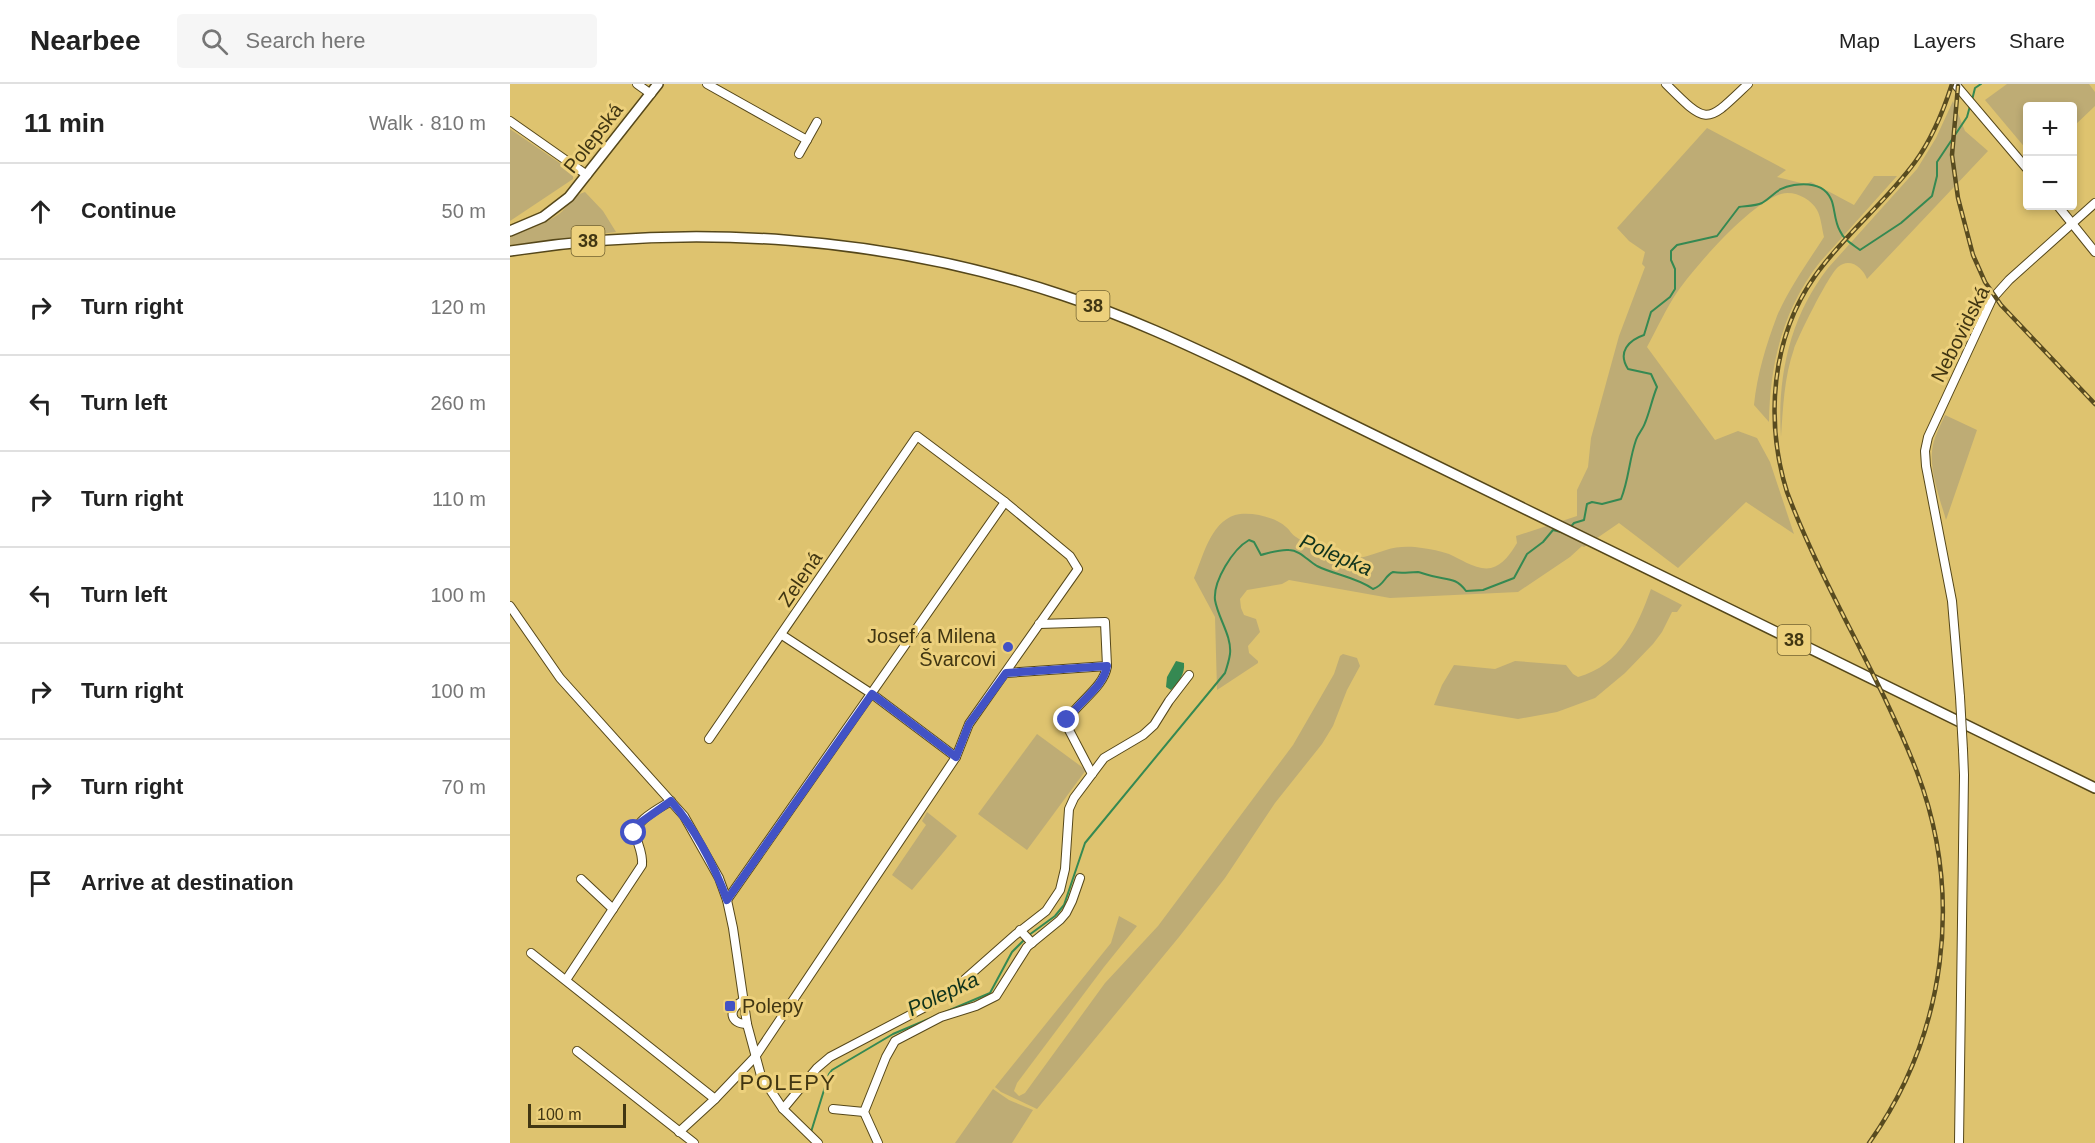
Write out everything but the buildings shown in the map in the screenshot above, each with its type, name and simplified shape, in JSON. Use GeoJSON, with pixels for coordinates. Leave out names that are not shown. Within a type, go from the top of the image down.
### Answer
{"type":"FeatureCollection","features":[{"type":"Feature","properties":{"kind":"main road","name":"Polepská"},"geometry":{"type":"LineString","coordinates":[[510,231],[528,225],[553,211],[569,197],[658,84]]}},
{"type":"Feature","properties":{"kind":"main road","name":"38"},"geometry":{"type":"LineString","coordinates":[[510,251],[610,239],[666,236],[790,240],[879,251],[986,273],[1062,295],[1157,332],[1247,372],[2095,788]]}},
{"type":"Feature","properties":{"kind":"street"},"geometry":{"type":"LineString","coordinates":[[637,84],[651,94]]}},
{"type":"Feature","properties":{"kind":"street"},"geometry":{"type":"LineString","coordinates":[[707,84],[807,140]]}},
{"type":"Feature","properties":{"kind":"street"},"geometry":{"type":"LineString","coordinates":[[1666,84],[1693,110],[1704,115],[1716,113],[1722,109],[1748,84]]}},
{"type":"Feature","properties":{"kind":"street"},"geometry":{"type":"LineString","coordinates":[[1955,84],[2023,164]]}},
{"type":"Feature","properties":{"kind":"street"},"geometry":{"type":"LineString","coordinates":[[510,121],[587,176]]}},
{"type":"Feature","properties":{"kind":"street"},"geometry":{"type":"LineString","coordinates":[[799,154],[817,122]]}},
{"type":"Feature","properties":{"kind":"street","name":"Nebovidská"},"geometry":{"type":"LineString","coordinates":[[1959,1143],[1963,750],[1952,601],[1929,485],[1925,451],[1928,437],[1992,299],[2009,280],[2095,203]]}},
{"type":"Feature","properties":{"kind":"street"},"geometry":{"type":"LineString","coordinates":[[2062,210],[2095,252]]}},
{"type":"Feature","properties":{"kind":"street","name":"Zelená"},"geometry":{"type":"LineString","coordinates":[[709,740],[916,436],[1005,502]]}},
{"type":"Feature","properties":{"kind":"street"},"geometry":{"type":"LineString","coordinates":[[679,1132],[755,1057],[956,757],[969,724],[1078,569],[1070,556],[1005,502],[727,900]]}},
{"type":"Feature","properties":{"kind":"street"},"geometry":{"type":"LineString","coordinates":[[510,606],[560,678],[684,816],[718,878],[727,900],[747,1024],[764,1082],[783,1109],[818,1143]]}},
{"type":"Feature","properties":{"kind":"street"},"geometry":{"type":"LineString","coordinates":[[1040,624],[1105,622],[1106,676],[1074,709],[1067,720],[1069,730],[1092,774]]}},
{"type":"Feature","properties":{"kind":"street"},"geometry":{"type":"LineString","coordinates":[[782,635],[872,694],[956,757]]}},
{"type":"Feature","properties":{"kind":"street"},"geometry":{"type":"LineString","coordinates":[[1006,673],[1107,666]]}},
{"type":"Feature","properties":{"kind":"street"},"geometry":{"type":"LineString","coordinates":[[878,1143],[864,1112],[886,1057],[895,1041],[941,1017],[993,998],[999,992],[1018,960],[1026,937],[1060,890],[1068,850],[1069,809],[1074,798],[1104,758],[1143,735],[1154,725],[1189,675]]}},
{"type":"Feature","properties":{"kind":"street"},"geometry":{"type":"LineString","coordinates":[[566,980],[642,865],[643,856],[634,833],[637,825],[671,801]]}},
{"type":"Feature","properties":{"kind":"street"},"geometry":{"type":"LineString","coordinates":[[783,1109],[817,1068],[830,1057],[933,1003],[1026,937],[1063,917],[1072,901],[1080,878]]}},
{"type":"Feature","properties":{"kind":"street"},"geometry":{"type":"LineString","coordinates":[[581,879],[612,909]]}},
{"type":"Feature","properties":{"kind":"street"},"geometry":{"type":"LineString","coordinates":[[531,953],[715,1099]]}},
{"type":"Feature","properties":{"kind":"street"},"geometry":{"type":"LineString","coordinates":[[743,1001],[732,1009],[732,1015],[734,1021],[747,1024]]}},
{"type":"Feature","properties":{"kind":"street"},"geometry":{"type":"LineString","coordinates":[[577,1051],[693,1143]]}},
{"type":"Feature","properties":{"kind":"street"},"geometry":{"type":"LineString","coordinates":[[832,1109],[864,1112]]}},
{"type":"Feature","properties":{"kind":"shaded area"},"geometry":{"type":"Polygon","coordinates":[[[2007,84],[2089,84],[2095,92],[2095,106],[2077,123],[2077,102],[2023,102],[2023,145],[1985,100],[2007,84]]]}},
{"type":"Feature","properties":{"kind":"shaded area"},"geometry":{"type":"Polygon","coordinates":[[[1953,101],[1965,131],[1988,151],[1867,279],[1859,268],[1847,263],[1838,267],[1833,273],[1814,306],[1794,349],[1786,382],[1781,437],[1780,414],[1784,370],[1795,327],[1804,306],[1828,268],[1917,169],[1936,138],[1953,101]]]}},
{"type":"Feature","properties":{"kind":"shaded area"},"geometry":{"type":"Polygon","coordinates":[[[1707,128],[1786,170],[1777,177],[1805,184],[1811,182],[1854,205],[1874,176],[1897,176],[1820,262],[1797,299],[1781,337],[1776,358],[1769,422],[1754,405],[1766,349],[1782,306],[1824,237],[1818,213],[1806,199],[1797,194],[1781,194],[1755,209],[1740,222],[1711,251],[1678,291],[1647,347],[1715,440],[1738,431],[1757,438],[1770,462],[1794,534],[1746,502],[1678,568],[1619,523],[1584,547],[1582,546],[1570,557],[1518,592],[1390,598],[1289,580],[1282,584],[1247,590],[1240,599],[1241,608],[1244,615],[1256,619],[1260,632],[1248,646],[1249,653],[1258,663],[1217,690],[1215,617],[1194,578],[1208,542],[1219,525],[1226,519],[1241,514],[1255,514],[1269,518],[1281,523],[1308,544],[1344,557],[1360,558],[1395,548],[1413,547],[1446,553],[1475,566],[1491,568],[1499,564],[1512,551],[1517,543],[1516,536],[1577,516],[1577,490],[1588,467],[1591,438],[1619,336],[1645,267],[1642,264],[1645,252],[1629,241],[1617,228],[1707,128]]]}},
{"type":"Feature","properties":{"kind":"shaded area"},"geometry":{"type":"Polygon","coordinates":[[[510,129],[573,172],[573,179],[510,221],[510,129]]]}},
{"type":"Feature","properties":{"kind":"shaded area"},"geometry":{"type":"Polygon","coordinates":[[[585,192],[603,211],[616,232],[510,245],[510,235],[548,221],[585,192]]]}},
{"type":"Feature","properties":{"kind":"shaded area"},"geometry":{"type":"Polygon","coordinates":[[[1945,415],[1977,430],[1946,520],[1932,468],[1934,442],[1945,415]]]}},
{"type":"Feature","properties":{"kind":"shaded area"},"geometry":{"type":"Polygon","coordinates":[[[1651,589],[1682,605],[1677,612],[1672,612],[1653,644],[1625,673],[1595,698],[1557,712],[1518,719],[1434,705],[1454,665],[1495,669],[1515,661],[1566,665],[1578,677],[1593,671],[1606,664],[1625,643],[1640,617],[1651,589]]]}},
{"type":"Feature","properties":{"kind":"shaded area"},"geometry":{"type":"Polygon","coordinates":[[[1343,654],[1357,658],[1360,666],[1347,690],[1333,726],[1322,744],[1275,803],[1225,878],[1179,937],[1037,1109],[1001,1092],[995,1087],[1111,943],[1119,916],[1137,926],[1017,1083],[1014,1091],[1019,1096],[1025,1093],[1105,983],[1158,926],[1293,745],[1343,654]]]}},
{"type":"Feature","properties":{"kind":"shaded area"},"geometry":{"type":"Polygon","coordinates":[[[1176,661],[1184,663],[1184,671],[1171,690],[1166,687],[1167,677],[1176,661]]]}},
{"type":"Feature","properties":{"kind":"shaded area"},"geometry":{"type":"Polygon","coordinates":[[[1037,734],[1086,770],[1027,850],[978,814],[1037,734]]]}},
{"type":"Feature","properties":{"kind":"shaded area"},"geometry":{"type":"Polygon","coordinates":[[[927,812],[957,836],[912,890],[892,875],[926,825],[922,821],[927,812]]]}},
{"type":"Feature","properties":{"kind":"shaded area"},"geometry":{"type":"Polygon","coordinates":[[[993,1089],[1009,1100],[1033,1110],[1012,1143],[955,1143],[993,1089]]]}},
{"type":"Feature","properties":{"kind":"waterway","name":"Polepka"},"geometry":{"type":"LineString","coordinates":[[1972,100],[1975,88],[1981,84]]}},
{"type":"Feature","properties":{"kind":"waterway","name":"Polepka"},"geometry":{"type":"LineString","coordinates":[[1569,529],[1574,523],[1584,520],[1587,504],[1592,502],[1602,504],[1621,499],[1636,440],[1645,423],[1657,387],[1651,374],[1628,369],[1624,352],[1629,343],[1644,335],[1651,312],[1670,297],[1675,289],[1675,269],[1671,260],[1671,251],[1677,245],[1717,236],[1739,207],[1760,204],[1783,188],[1805,184],[1820,187],[1828,194],[1842,234],[1848,242],[1860,250],[1901,223],[1932,196],[1937,176],[1937,162],[1967,117],[1970,106]]}},
{"type":"Feature","properties":{"kind":"waterway","name":"Polepka"},"geometry":{"type":"LineString","coordinates":[[1029,935],[1055,916],[1064,905],[1085,843],[1225,673],[1230,657],[1230,647],[1215,600],[1215,592],[1225,566],[1243,544],[1249,540],[1254,542],[1261,555],[1293,550],[1317,566],[1373,589],[1393,572],[1418,572],[1455,581],[1466,591],[1483,590],[1514,578],[1527,554],[1543,542],[1553,530],[1565,533]]}},
{"type":"Feature","properties":{"kind":"waterway","name":"Polepka"},"geometry":{"type":"LineString","coordinates":[[811,1132],[832,1070],[893,1034],[990,993],[1012,952],[1025,939]]}},
{"type":"Feature","properties":{"kind":"railway"},"geometry":{"type":"LineString","coordinates":[[1869,1143],[1895,1101],[1916,1057],[1930,1011],[1940,964],[1943,915],[1940,867],[1932,819],[1917,772],[1886,701],[1817,563],[1787,492],[1776,437],[1776,381],[1781,353],[1800,300],[1826,261],[1915,162],[1927,144],[1952,84]]}},
{"type":"Feature","properties":{"kind":"railway"},"geometry":{"type":"LineString","coordinates":[[1958,86],[1952,155],[1958,198],[1973,255],[1985,282],[2001,305],[2095,404]]}},
{"type":"Feature","properties":{"kind":"place","name":"Josef a Milena Švarcovi"},"geometry":{"type":"Point","coordinates":[1008,647]}},
{"type":"Feature","properties":{"kind":"place","name":"Polepy"},"geometry":{"type":"Point","coordinates":[730,1006]}},
{"type":"Feature","properties":{"kind":"district","name":"POLEPY"},"geometry":{"type":"Point","coordinates":[788,1082]}},
{"type":"Feature","properties":{"kind":"route"},"geometry":{"type":"LineString","coordinates":[[634,833],[637,825],[671,801],[684,816],[718,878],[727,900],[872,694],[956,757],[969,724],[1006,673],[1107,666],[1106,676],[1074,709],[1067,720]]}}]}
